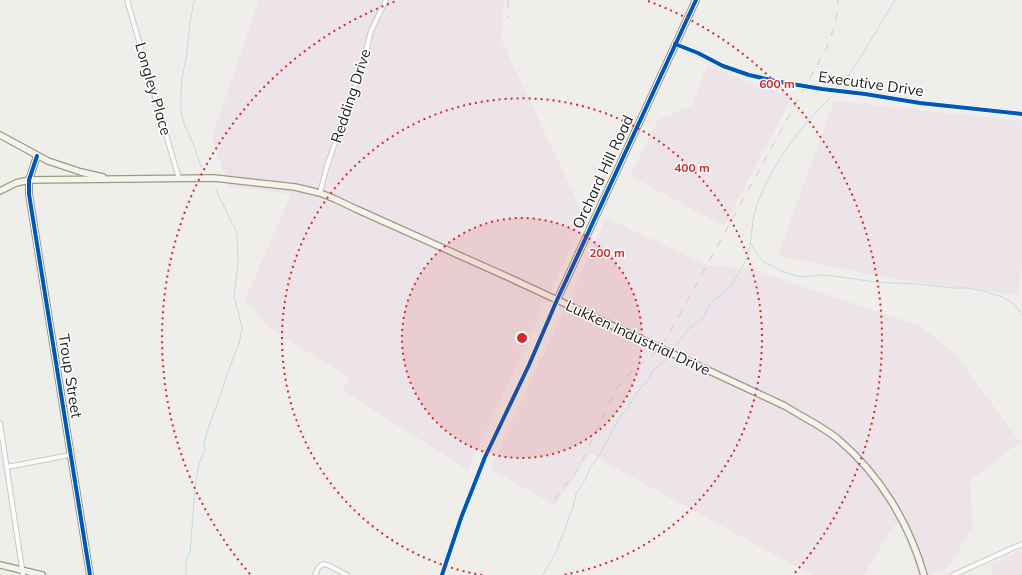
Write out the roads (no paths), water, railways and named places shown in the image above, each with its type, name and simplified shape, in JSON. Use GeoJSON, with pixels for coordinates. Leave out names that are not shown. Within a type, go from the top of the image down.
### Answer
{"type":"FeatureCollection","features":[{"type":"Feature","properties":{"kind":"main road","name":"Orchard Hill Road"},"geometry":{"type":"LineString","coordinates":[[557,300],[696,0]]}},
{"type":"Feature","properties":{"kind":"main road"},"geometry":{"type":"LineString","coordinates":[[0,135],[48,161],[70,169],[115,180]]}},
{"type":"Feature","properties":{"kind":"main road"},"geometry":{"type":"LineString","coordinates":[[29,180],[37,156]]}},
{"type":"Feature","properties":{"kind":"main road","name":"Lukken Industrial Drive"},"geometry":{"type":"LineString","coordinates":[[115,180],[214,178],[295,187],[320,193],[462,256],[785,406],[839,439],[874,476],[894,504],[919,557],[924,575]]}},
{"type":"Feature","properties":{"kind":"main road"},"geometry":{"type":"LineString","coordinates":[[0,191],[16,183],[29,180],[115,180]]}},
{"type":"Feature","properties":{"kind":"main road","name":"Troup Street"},"geometry":{"type":"LineString","coordinates":[[29,180],[29,194],[90,575]]}},
{"type":"Feature","properties":{"kind":"main road"},"geometry":{"type":"LineString","coordinates":[[0,565],[23,573],[42,575]]}},
{"type":"Feature","properties":{"kind":"street","name":"Longley Place"},"geometry":{"type":"LineString","coordinates":[[127,0],[179,179]]}},
{"type":"Feature","properties":{"kind":"street","name":"Redding Drive"},"geometry":{"type":"LineString","coordinates":[[320,193],[327,166],[363,63],[371,31],[386,0]]}},
{"type":"Feature","properties":{"kind":"street","name":"Executive Drive"},"geometry":{"type":"LineString","coordinates":[[676,44],[723,66],[749,75],[780,82],[920,103],[1022,114]]}},
{"type":"Feature","properties":{"kind":"street","name":"Orchard Hill Road"},"geometry":{"type":"LineString","coordinates":[[442,575],[460,518],[484,457],[529,365],[557,300]]}},
{"type":"Feature","properties":{"kind":"street"},"geometry":{"type":"LineString","coordinates":[[0,423],[23,573]]}},
{"type":"Feature","properties":{"kind":"street"},"geometry":{"type":"LineString","coordinates":[[7,467],[70,455]]}},
{"type":"Feature","properties":{"kind":"street"},"geometry":{"type":"LineString","coordinates":[[953,575],[1022,544]]}},
{"type":"Feature","properties":{"kind":"street"},"geometry":{"type":"LineString","coordinates":[[315,575],[318,568],[323,564],[326,564],[347,575]]}},
{"type":"Feature","properties":{"kind":"waterway"},"geometry":{"type":"LineString","coordinates":[[194,0],[182,78],[181,113],[201,168]]}},
{"type":"Feature","properties":{"kind":"waterway"},"geometry":{"type":"LineString","coordinates":[[841,86],[860,58],[895,0]]}},
{"type":"Feature","properties":{"kind":"waterway"},"geometry":{"type":"LineString","coordinates":[[676,345],[692,326],[701,320],[713,301],[724,293],[736,278],[748,256],[754,215],[769,178],[777,163],[797,135],[830,98]]}},
{"type":"Feature","properties":{"kind":"waterway"},"geometry":{"type":"LineString","coordinates":[[186,575],[186,561],[190,553],[195,487],[199,464],[205,449],[204,443],[209,426],[239,344],[242,328],[234,297],[238,263],[237,234],[216,190]]}},
{"type":"Feature","properties":{"kind":"waterway"},"geometry":{"type":"LineString","coordinates":[[751,243],[756,253],[764,262],[784,272],[801,277],[821,275],[875,282],[968,288],[1002,297],[1014,304],[1022,315]]}},
{"type":"Feature","properties":{"kind":"waterway"},"geometry":{"type":"LineString","coordinates":[[543,575],[557,550],[573,507],[576,494],[586,478],[590,468],[599,456],[618,420],[641,387],[649,380],[653,370],[666,360]]}},
{"type":"Feature","properties":{"kind":"railway"},"geometry":{"type":"LineString","coordinates":[[508,0],[508,18]]}},
{"type":"Feature","properties":{"kind":"railway"},"geometry":{"type":"LineString","coordinates":[[554,500],[577,470],[614,393],[622,381],[652,356],[669,334],[827,47],[835,24],[838,0]]}}]}
